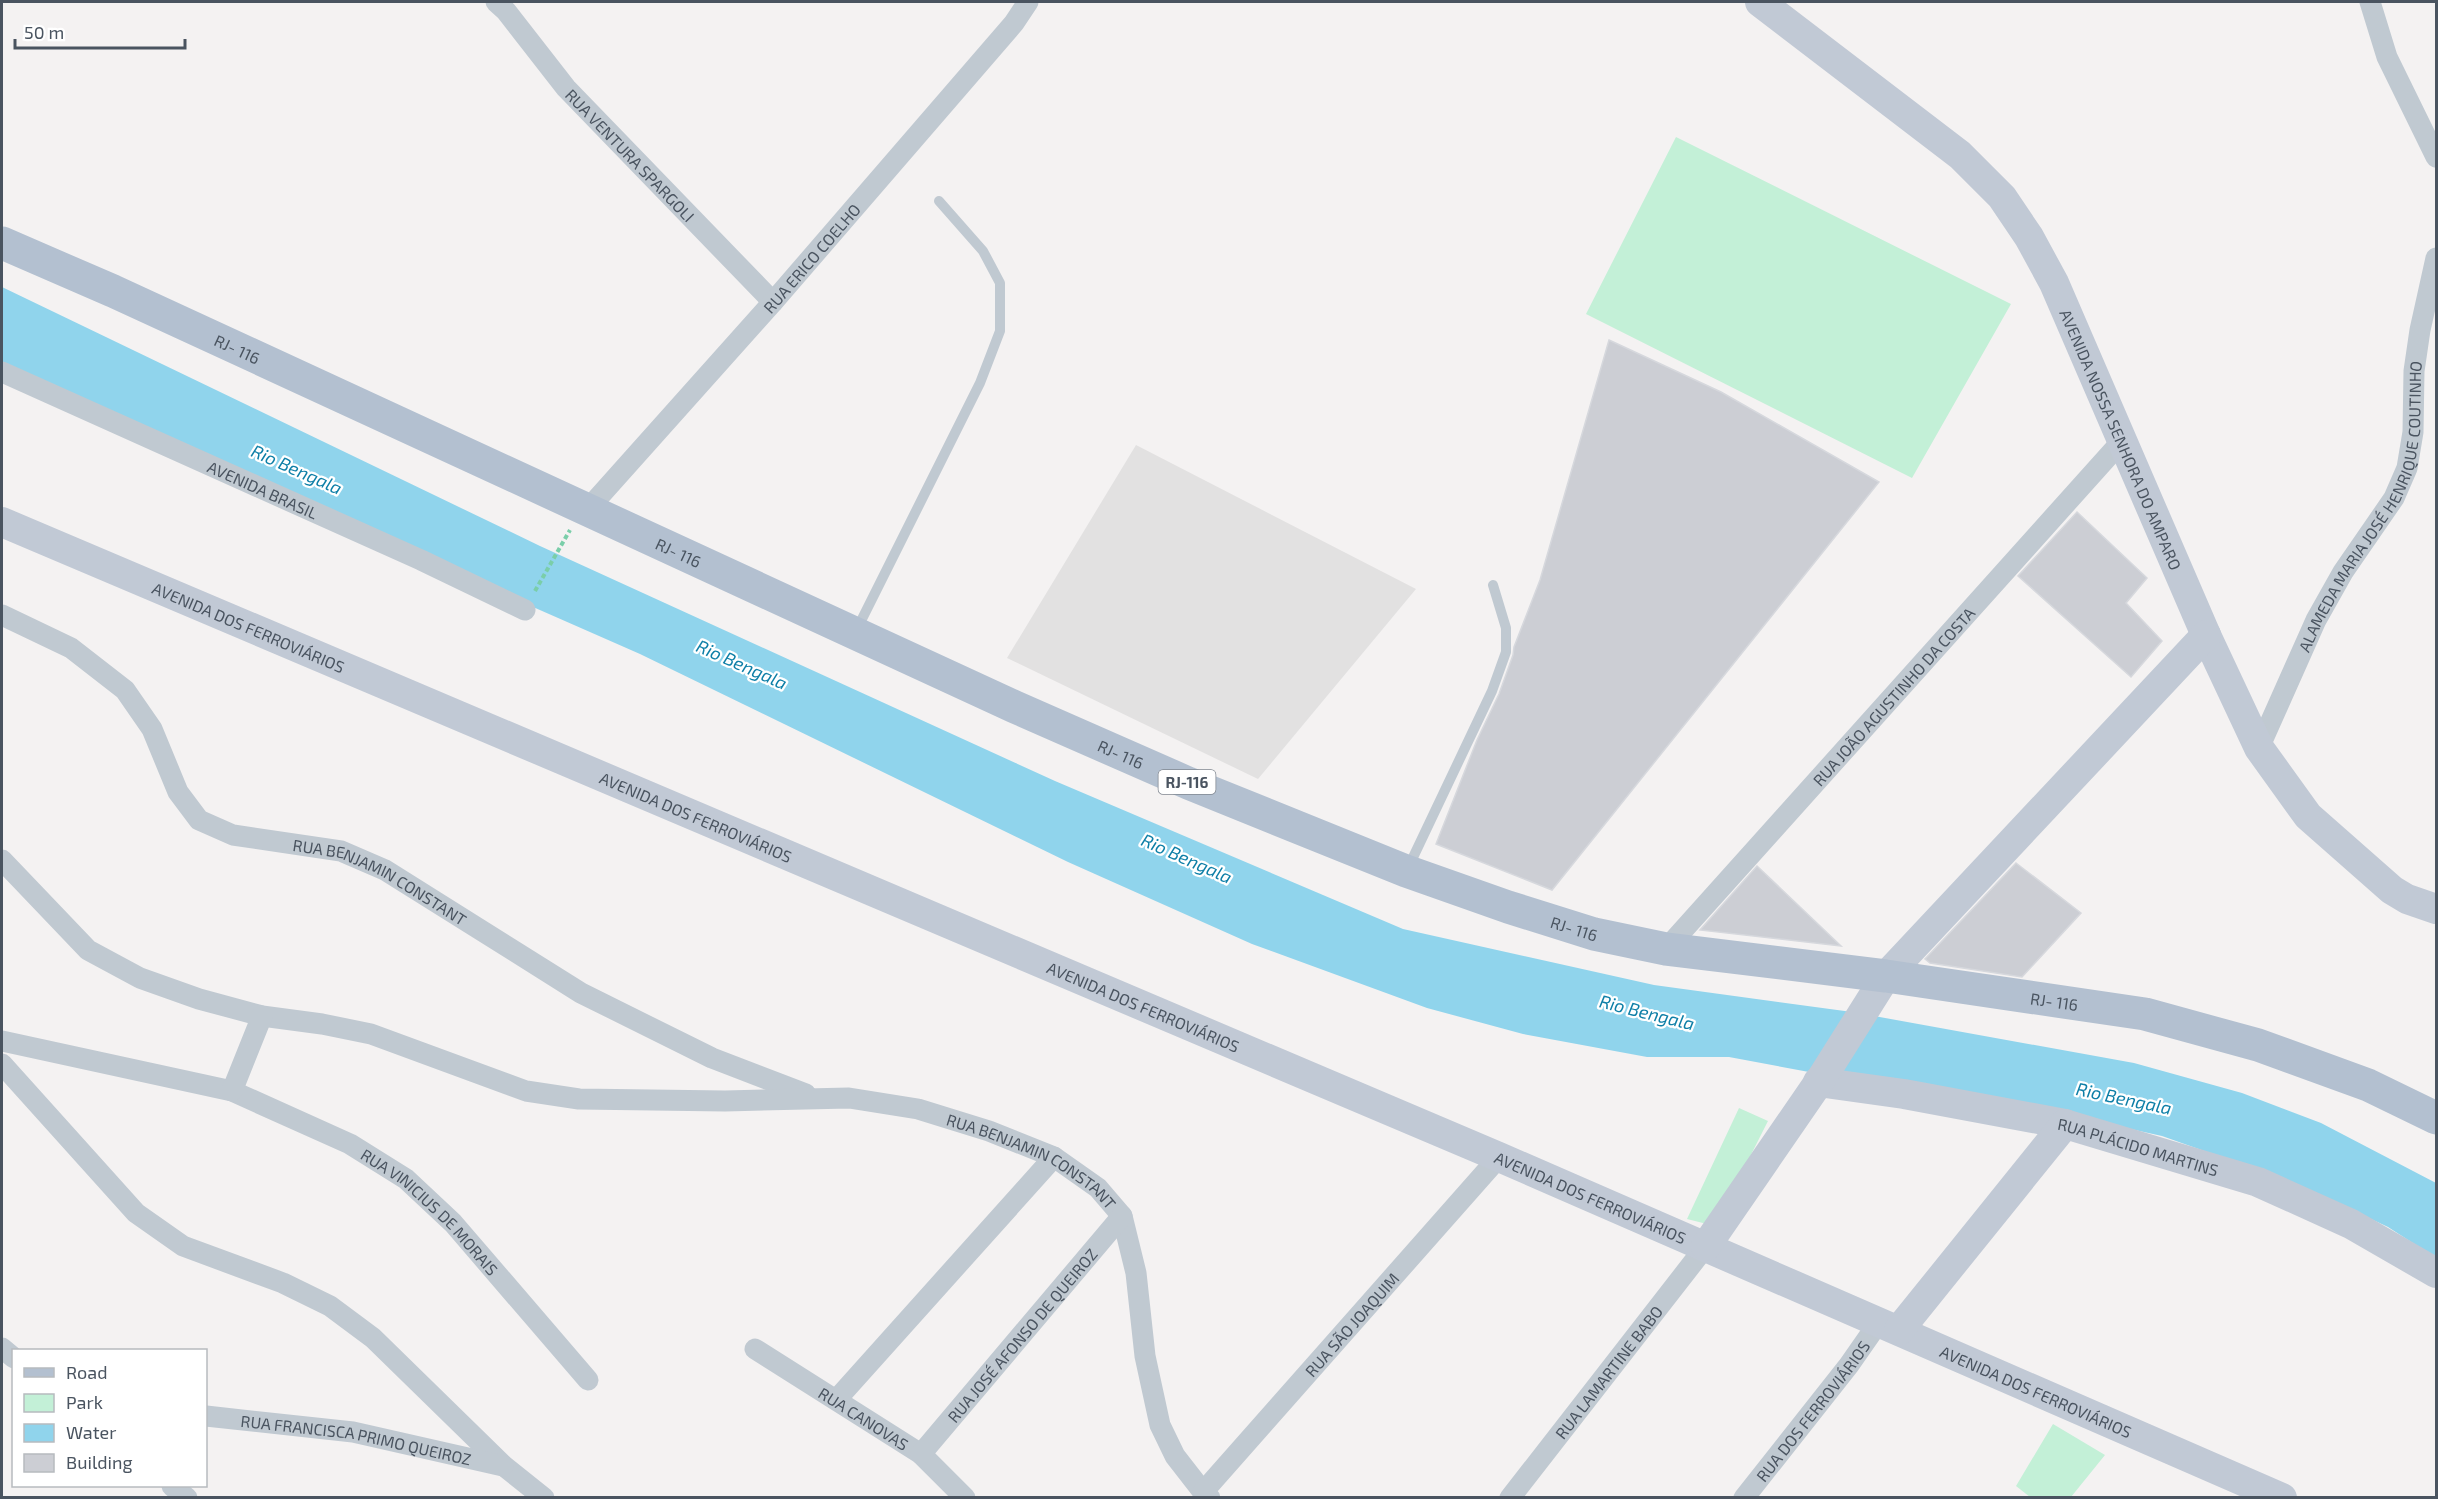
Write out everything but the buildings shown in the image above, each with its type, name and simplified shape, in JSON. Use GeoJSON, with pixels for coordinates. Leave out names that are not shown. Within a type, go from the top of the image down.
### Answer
{"type":"FeatureCollection","features":[{"type":"Feature","properties":{"kind":"main road","name":"AVENIDA NOSSA SENHORA DO AMPARO"},"geometry":{"type":"LineString","coordinates":[[1760,2],[1960,155],[2002,197],[2029,237],[2054,283],[2206,635],[2259,748],[2308,816],[2392,890],[2407,899],[2436,909]]}},
{"type":"Feature","properties":{"kind":"main road","name":"RJ- 116"},"geometry":{"type":"LineString","coordinates":[[2,243],[588,509],[855,634],[1188,783],[1406,871],[1594,934],[1666,949],[1880,986],[2145,1014],[2258,1045],[2367,1084],[2436,1118]]}},
{"type":"Feature","properties":{"kind":"main road","name":"AVENIDA DOS FERROVIÁRIOS"},"geometry":{"type":"LineString","coordinates":[[2,522],[1500,1157],[2282,1497]]}},
{"type":"Feature","properties":{"kind":"main road"},"geometry":{"type":"LineString","coordinates":[[1706,1246],[1820,1079],[1880,986],[2206,635]]}},
{"type":"Feature","properties":{"kind":"main road","name":"RUA PLÁCIDO MARTINS"},"geometry":{"type":"LineString","coordinates":[[1820,1079],[2065,1124],[2258,1182],[2351,1224],[2436,1273]]}},
{"type":"Feature","properties":{"kind":"main road"},"geometry":{"type":"LineString","coordinates":[[1889,1326],[2065,1124]]}},
{"type":"Feature","properties":{"kind":"street","name":"RUA VENTURA SPARGOLI"},"geometry":{"type":"LineString","coordinates":[[496,2],[506,11],[566,88],[773,302]]}},
{"type":"Feature","properties":{"kind":"street","name":"RUA ERICO COELHO"},"geometry":{"type":"LineString","coordinates":[[588,509],[773,302],[1014,23],[1028,2]]}},
{"type":"Feature","properties":{"kind":"street"},"geometry":{"type":"LineString","coordinates":[[2370,2],[2387,57],[2436,157]]}},
{"type":"Feature","properties":{"kind":"street","name":"ALAMEDA MARIA JOSÉ HENRIQUE COUTINHO"},"geometry":{"type":"LineString","coordinates":[[2259,748],[2316,620],[2343,572],[2394,498],[2407,468],[2413,432],[2414,371],[2420,330],[2436,258]]}},
{"type":"Feature","properties":{"kind":"street","name":"AVENIDA BRASIL"},"geometry":{"type":"LineString","coordinates":[[2,372],[421,561],[529,602]]}},
{"type":"Feature","properties":{"kind":"street","name":"RUA JOÃO AGUSTINHO DA COSTA"},"geometry":{"type":"LineString","coordinates":[[1666,949],[2121,442]]}},
{"type":"Feature","properties":{"kind":"street","name":"RUA BENJAMIN CONSTANT"},"geometry":{"type":"LineString","coordinates":[[2,615],[71,648],[125,690],[152,729],[178,792],[199,820],[233,835],[342,851],[385,870],[581,993],[712,1058],[816,1097]]}},
{"type":"Feature","properties":{"kind":"street","name":"RUA BENJAMIN CONSTANT"},"geometry":{"type":"LineString","coordinates":[[2,860],[88,950],[140,978],[200,999],[262,1016],[322,1024],[371,1034],[526,1091],[579,1099],[725,1101],[849,1098],[918,1109],[988,1131],[1054,1157],[1098,1188],[1122,1216],[1136,1273],[1145,1356],[1160,1425],[1175,1456],[1207,1495]]}},
{"type":"Feature","properties":{"kind":"street"},"geometry":{"type":"LineString","coordinates":[[2,1041],[232,1091],[262,1016]]}},
{"type":"Feature","properties":{"kind":"street"},"geometry":{"type":"LineString","coordinates":[[2,1064],[136,1213],[183,1246],[283,1283],[330,1306],[373,1338],[504,1466],[544,1497]]}},
{"type":"Feature","properties":{"kind":"street","name":"RUA VINICIUS DE MORAIS"},"geometry":{"type":"LineString","coordinates":[[232,1091],[350,1144],[406,1179],[453,1222],[588,1380]]}},
{"type":"Feature","properties":{"kind":"street"},"geometry":{"type":"LineString","coordinates":[[837,1399],[1054,1157]]}},
{"type":"Feature","properties":{"kind":"street","name":"RUA SÃO JOAQUIM"},"geometry":{"type":"LineString","coordinates":[[1207,1495],[1500,1157]]}},
{"type":"Feature","properties":{"kind":"street","name":"RUA JOSÉ AFONSO DE QUEIROZ"},"geometry":{"type":"LineString","coordinates":[[921,1454],[1122,1216]]}},
{"type":"Feature","properties":{"kind":"street","name":"RUA LAMARTINE BABO"},"geometry":{"type":"LineString","coordinates":[[1510,1497],[1706,1246]]}},
{"type":"Feature","properties":{"kind":"street","name":"RUA DOS FERROVIÁRIOS"},"geometry":{"type":"LineString","coordinates":[[1744,1497],[1849,1365],[1889,1326]]}},
{"type":"Feature","properties":{"kind":"street","name":"RUA CANOVAS"},"geometry":{"type":"LineString","coordinates":[[754,1348],[921,1454],[965,1497]]}},
{"type":"Feature","properties":{"kind":"street","name":"RUA FRANCISCA PRIMO QUEIROZ"},"geometry":{"type":"LineString","coordinates":[[207,1416],[353,1432],[504,1466]]}},
{"type":"Feature","properties":{"kind":"street"},"geometry":{"type":"LineString","coordinates":[[174,1487],[187,1497]]}},
{"type":"Feature","properties":{"kind":"lane"},"geometry":{"type":"LineString","coordinates":[[855,634],[980,383],[1000,331],[1000,283],[983,251],[939,201]]}},
{"type":"Feature","properties":{"kind":"lane"},"geometry":{"type":"LineString","coordinates":[[1406,871],[1492,691],[1506,652],[1506,628],[1493,585]]}},
{"type":"Feature","properties":{"kind":"path"},"geometry":{"type":"LineString","coordinates":[[529,602],[566,534]]}},
{"type":"Feature","properties":{"kind":"shaded area"},"geometry":{"type":"Polygon","coordinates":[[[1136,445],[1416,589],[1258,779],[1007,658],[1136,445]]]}},
{"type":"Feature","properties":{"kind":"green space"},"geometry":{"type":"Polygon","coordinates":[[[1676,137],[2011,304],[1912,478],[1586,314],[1676,137]]]}},
{"type":"Feature","properties":{"kind":"green space"},"geometry":{"type":"Polygon","coordinates":[[[1739,1108],[1768,1121],[1715,1226],[1687,1219],[1739,1108]]]}},
{"type":"Feature","properties":{"kind":"green space"},"geometry":{"type":"Polygon","coordinates":[[[2053,1424],[2105,1455],[2071,1497],[2030,1497],[2016,1486],[2053,1424]]]}},
{"type":"Feature","properties":{"kind":"water","name":"Rio Bengala"},"geometry":{"type":"Polygon","coordinates":[[[2,287],[540,546],[1055,781],[1403,929],[1654,985],[1852,1012],[2134,1063],[2242,1093],[2321,1123],[2436,1183],[2436,1258],[2388,1227],[2297,1184],[2162,1136],[2036,1108],[1906,1090],[1729,1057],[1647,1057],[1523,1034],[1427,1008],[1252,944],[1068,862],[640,654],[228,473],[2,367],[2,287]]]}}]}
